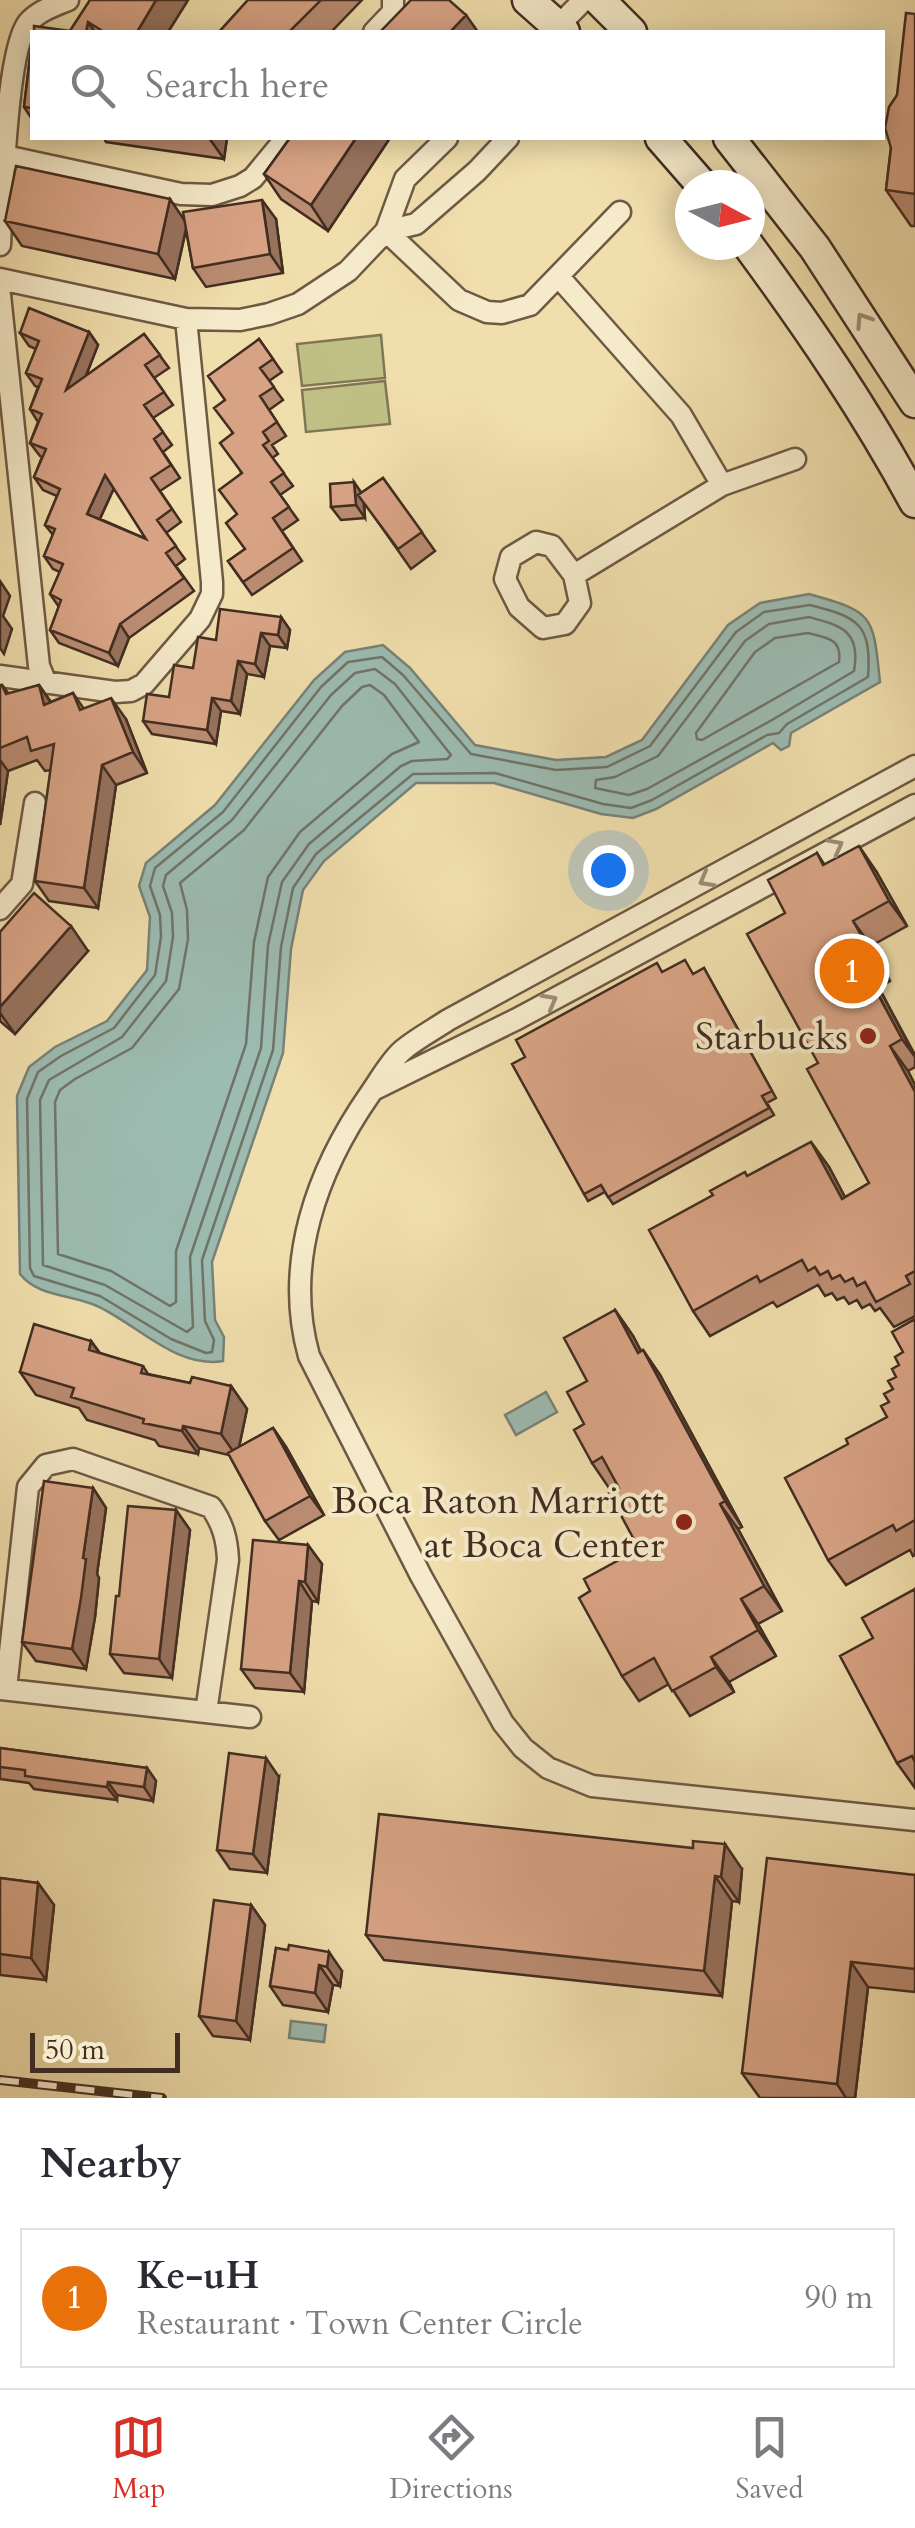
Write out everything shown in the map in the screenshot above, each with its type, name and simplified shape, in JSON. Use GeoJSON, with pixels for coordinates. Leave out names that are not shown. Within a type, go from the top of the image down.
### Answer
{"type":"FeatureCollection","features":[{"type":"Feature","properties":{"kind":"main road"},"geometry":{"type":"LineString","coordinates":[[528,0],[557,30]]}},
{"type":"Feature","properties":{"kind":"main road"},"geometry":{"type":"LineString","coordinates":[[663,140],[689,170]]}},
{"type":"Feature","properties":{"kind":"main road"},"geometry":{"type":"LineString","coordinates":[[730,140],[814,248],[915,402]]}},
{"type":"Feature","properties":{"kind":"main road"},"geometry":{"type":"LineString","coordinates":[[759,260],[866,414],[915,502]]}},
{"type":"Feature","properties":{"kind":"street"},"geometry":{"type":"LineString","coordinates":[[0,244],[4,156],[21,35],[38,14],[68,0]]}},
{"type":"Feature","properties":{"kind":"street"},"geometry":{"type":"LineString","coordinates":[[376,30],[393,12],[393,0]]}},
{"type":"Feature","properties":{"kind":"street"},"geometry":{"type":"LineString","coordinates":[[559,30],[584,0]]}},
{"type":"Feature","properties":{"kind":"street"},"geometry":{"type":"LineString","coordinates":[[4,156],[196,196],[225,192],[253,178],[284,140]]}},
{"type":"Feature","properties":{"kind":"street"},"geometry":{"type":"LineString","coordinates":[[0,278],[186,318],[240,320],[298,304],[348,271],[386,231],[406,179],[445,140]]}},
{"type":"Feature","properties":{"kind":"street"},"geometry":{"type":"LineString","coordinates":[[386,231],[416,224],[506,140]]}},
{"type":"Feature","properties":{"kind":"street"},"geometry":{"type":"LineString","coordinates":[[386,231],[459,300],[487,312],[517,310],[530,305],[620,212]]}},
{"type":"Feature","properties":{"kind":"street"},"geometry":{"type":"LineString","coordinates":[[558,276],[681,415],[722,485]]}},
{"type":"Feature","properties":{"kind":"street"},"geometry":{"type":"LineString","coordinates":[[0,295],[39,666],[46,683]]}},
{"type":"Feature","properties":{"kind":"street"},"geometry":{"type":"LineString","coordinates":[[0,676],[130,691],[144,684],[207,607],[212,582],[186,318]]}},
{"type":"Feature","properties":{"kind":"street"},"geometry":{"type":"LineString","coordinates":[[574,575],[722,485],[795,459]]}},
{"type":"Feature","properties":{"kind":"street"},"geometry":{"type":"LineString","coordinates":[[915,766],[448,1020],[400,1052],[336,1146],[310,1217],[299,1295],[300,1326],[309,1356],[420,1576],[512,1736],[548,1768],[592,1786],[915,1820]]}},
{"type":"Feature","properties":{"kind":"street"},"geometry":{"type":"LineString","coordinates":[[5,899],[22,884],[35,804]]}},
{"type":"Feature","properties":{"kind":"street"},"geometry":{"type":"LineString","coordinates":[[373,1090],[517,1019],[915,805]]}},
{"type":"Feature","properties":{"kind":"street"},"geometry":{"type":"LineString","coordinates":[[206,1712],[228,1560],[220,1520],[211,1507],[73,1460],[46,1466],[28,1487],[3,1689],[250,1717]]}},
{"type":"Feature","properties":{"kind":"green space"},"geometry":{"type":"Polygon","coordinates":[[[381,335],[385,378],[302,386],[297,344],[381,335]]]}},
{"type":"Feature","properties":{"kind":"green space"},"geometry":{"type":"Polygon","coordinates":[[[385,381],[390,424],[306,432],[302,390],[385,381]]]}},
{"type":"Feature","properties":{"kind":"water"},"geometry":{"type":"Polygon","coordinates":[[[809,594],[847,606],[867,620],[875,643],[880,682],[791,733],[789,746],[781,750],[773,743],[633,818],[601,814],[494,783],[416,783],[324,861],[303,890],[291,949],[283,1053],[212,1262],[215,1320],[224,1337],[223,1361],[206,1362],[173,1352],[97,1306],[45,1291],[20,1274],[17,1096],[29,1067],[55,1047],[107,1021],[147,970],[150,917],[139,886],[146,863],[215,805],[314,680],[345,652],[383,645],[410,668],[475,745],[556,760],[606,757],[642,740],[728,625],[760,603],[809,594]]]}},
{"type":"Feature","properties":{"kind":"water"},"geometry":{"type":"Polygon","coordinates":[[[546,1392],[557,1412],[516,1435],[505,1415],[546,1392]]]}},
{"type":"Feature","properties":{"kind":"water"},"geometry":{"type":"Polygon","coordinates":[[[291,2021],[326,2025],[324,2042],[289,2038],[291,2021]]]}},
{"type":"Feature","properties":{"kind":"building"},"geometry":{"type":"Polygon","coordinates":[[[90,0],[156,0],[138,30],[101,30],[88,22],[86,30],[71,30],[90,0]]]}},
{"type":"Feature","properties":{"kind":"building"},"geometry":{"type":"Polygon","coordinates":[[[248,0],[321,0],[291,30],[221,30],[248,0]]]}},
{"type":"Feature","properties":{"kind":"building"},"geometry":{"type":"Polygon","coordinates":[[[411,0],[449,0],[466,15],[452,30],[382,30],[411,0]]]}},
{"type":"Feature","properties":{"kind":"building"},"geometry":{"type":"Polygon","coordinates":[[[906,13],[915,14],[915,194],[886,190],[891,148],[885,128],[889,107],[897,95],[906,13]]]}},
{"type":"Feature","properties":{"kind":"building"},"geometry":{"type":"Polygon","coordinates":[[[30,58],[30,108],[24,107],[30,58]]]}},
{"type":"Feature","properties":{"kind":"building"},"geometry":{"type":"Polygon","coordinates":[[[289,140],[355,140],[311,205],[264,174],[289,140]]]}},
{"type":"Feature","properties":{"kind":"building"},"geometry":{"type":"Polygon","coordinates":[[[16,166],[170,199],[158,254],[5,221],[16,166]]]}},
{"type":"Feature","properties":{"kind":"building"},"geometry":{"type":"Polygon","coordinates":[[[262,200],[270,254],[193,268],[183,212],[262,200]]]}},
{"type":"Feature","properties":{"kind":"building"},"geometry":{"type":"Polygon","coordinates":[[[29,308],[89,332],[66,390],[144,334],[160,355],[145,365],[164,392],[144,405],[163,432],[154,439],[171,465],[151,478],[172,509],[157,520],[176,546],[166,553],[184,578],[120,624],[109,653],[50,630],[61,600],[50,594],[63,564],[44,556],[55,529],[45,525],[60,489],[34,477],[46,449],[30,443],[42,414],[30,409],[42,379],[26,373],[39,341],[20,333],[29,308]],[[105,475],[87,514],[146,539],[105,475]]]}},
{"type":"Feature","properties":{"kind":"building"},"geometry":{"type":"Polygon","coordinates":[[[259,339],[273,359],[260,368],[274,387],[260,396],[277,422],[263,432],[269,441],[263,445],[284,473],[271,482],[289,507],[273,518],[293,548],[243,582],[228,561],[245,549],[226,523],[237,514],[219,490],[242,473],[220,443],[233,433],[214,408],[225,400],[208,376],[259,339]]]}},
{"type":"Feature","properties":{"kind":"building"},"geometry":{"type":"Polygon","coordinates":[[[383,478],[422,532],[398,549],[358,495],[383,478]]]}},
{"type":"Feature","properties":{"kind":"building"},"geometry":{"type":"Polygon","coordinates":[[[354,482],[356,505],[331,507],[330,484],[354,482]]]}},
{"type":"Feature","properties":{"kind":"building"},"geometry":{"type":"Polygon","coordinates":[[[220,609],[281,617],[278,635],[261,633],[255,664],[238,661],[231,701],[212,698],[207,730],[143,721],[147,694],[169,697],[174,665],[193,668],[198,637],[216,640],[220,609]]]}},
{"type":"Feature","properties":{"kind":"building"},"geometry":{"type":"Polygon","coordinates":[[[2,685],[6,694],[39,685],[44,705],[73,693],[80,710],[111,698],[133,752],[102,765],[84,888],[35,881],[54,744],[31,751],[27,737],[0,748],[2,685]]]}},
{"type":"Feature","properties":{"kind":"building"},"geometry":{"type":"Polygon","coordinates":[[[859,846],[889,901],[853,921],[873,956],[861,963],[902,1039],[890,1046],[915,1092],[915,1271],[906,1276],[910,1284],[876,1302],[865,1282],[857,1286],[853,1278],[845,1282],[840,1275],[832,1279],[828,1271],[820,1275],[815,1267],[808,1271],[802,1260],[760,1282],[757,1276],[693,1311],[649,1230],[713,1195],[710,1191],[811,1142],[842,1199],[869,1183],[807,1069],[818,1063],[747,934],[785,913],[768,880],[817,853],[823,865],[859,846]]]}},
{"type":"Feature","properties":{"kind":"building"},"geometry":{"type":"Polygon","coordinates":[[[34,893],[71,926],[0,1007],[0,932],[34,893]]]}},
{"type":"Feature","properties":{"kind":"building"},"geometry":{"type":"Polygon","coordinates":[[[685,960],[693,974],[704,968],[772,1091],[762,1096],[769,1108],[608,1197],[601,1185],[584,1194],[512,1064],[525,1057],[516,1040],[657,963],[662,972],[685,960]]]}},
{"type":"Feature","properties":{"kind":"building","name":"Boca Raton Marriott at Boca Center"},"geometry":{"type":"Polygon","coordinates":[[[615,1310],[638,1353],[643,1350],[725,1501],[720,1504],[764,1586],[741,1599],[758,1630],[711,1657],[716,1667],[672,1691],[654,1658],[622,1676],[579,1598],[590,1591],[584,1579],[639,1549],[609,1493],[619,1488],[602,1457],[592,1463],[574,1430],[584,1424],[567,1392],[587,1381],[564,1338],[615,1310]]]}},
{"type":"Feature","properties":{"kind":"building"},"geometry":{"type":"Polygon","coordinates":[[[915,1319],[915,1520],[896,1531],[893,1525],[828,1560],[785,1478],[848,1444],[846,1439],[887,1417],[881,1406],[889,1402],[884,1394],[893,1389],[888,1381],[896,1377],[892,1369],[899,1365],[895,1357],[903,1352],[892,1332],[915,1319]]]}},
{"type":"Feature","properties":{"kind":"building"},"geometry":{"type":"Polygon","coordinates":[[[34,1324],[91,1341],[89,1350],[143,1366],[141,1373],[190,1383],[192,1377],[231,1386],[221,1434],[143,1423],[144,1419],[71,1397],[74,1388],[20,1372],[34,1324]]]}},
{"type":"Feature","properties":{"kind":"building"},"geometry":{"type":"Polygon","coordinates":[[[273,1428],[310,1496],[265,1521],[228,1453],[273,1428]]]}},
{"type":"Feature","properties":{"kind":"building"},"geometry":{"type":"Polygon","coordinates":[[[44,1481],[93,1488],[72,1649],[22,1642],[44,1481]]]}},
{"type":"Feature","properties":{"kind":"building"},"geometry":{"type":"Polygon","coordinates":[[[128,1506],[176,1510],[159,1659],[110,1654],[128,1506]]]}},
{"type":"Feature","properties":{"kind":"building"},"geometry":{"type":"Polygon","coordinates":[[[253,1540],[308,1545],[305,1582],[299,1581],[290,1673],[241,1669],[253,1540]]]}},
{"type":"Feature","properties":{"kind":"building"},"geometry":{"type":"Polygon","coordinates":[[[915,1589],[915,1762],[912,1756],[897,1763],[840,1656],[873,1638],[862,1618],[915,1589]]]}},
{"type":"Feature","properties":{"kind":"building"},"geometry":{"type":"Polygon","coordinates":[[[0,1748],[147,1768],[144,1787],[108,1782],[107,1787],[25,1776],[25,1770],[0,1767],[0,1748]]]}},
{"type":"Feature","properties":{"kind":"building"},"geometry":{"type":"Polygon","coordinates":[[[229,1753],[266,1758],[253,1854],[217,1850],[229,1753]]]}},
{"type":"Feature","properties":{"kind":"building"},"geometry":{"type":"Polygon","coordinates":[[[379,1814],[693,1848],[693,1841],[725,1844],[721,1877],[715,1876],[704,1971],[366,1935],[379,1814]]]}},
{"type":"Feature","properties":{"kind":"building"},"geometry":{"type":"Polygon","coordinates":[[[767,1858],[915,1875],[915,1969],[851,1962],[837,2084],[742,2073],[767,1858]]]}},
{"type":"Feature","properties":{"kind":"building"},"geometry":{"type":"Polygon","coordinates":[[[0,1878],[38,1883],[31,1958],[0,1954],[0,1878]]]}},
{"type":"Feature","properties":{"kind":"building"},"geometry":{"type":"Polygon","coordinates":[[[214,1900],[251,1905],[236,2021],[199,2016],[214,1900]]]}},
{"type":"Feature","properties":{"kind":"building"},"geometry":{"type":"Polygon","coordinates":[[[289,1945],[329,1952],[327,1967],[319,1965],[315,1993],[270,1986],[276,1948],[288,1950],[289,1945]]]}},
{"type":"Feature","properties":{"kind":"railway"},"geometry":{"type":"LineString","coordinates":[[0,2080],[162,2098]]}},
{"type":"Feature","properties":{"kind":"place","name":"Ke-uH"},"geometry":{"type":"Point","coordinates":[852,971]}},
{"type":"Feature","properties":{"kind":"place","name":"Starbucks"},"geometry":{"type":"Point","coordinates":[868,1036]}},
{"type":"Feature","properties":{"kind":"place","name":"Boca Raton Marriott at Boca Center"},"geometry":{"type":"Point","coordinates":[684,1522]}}]}
